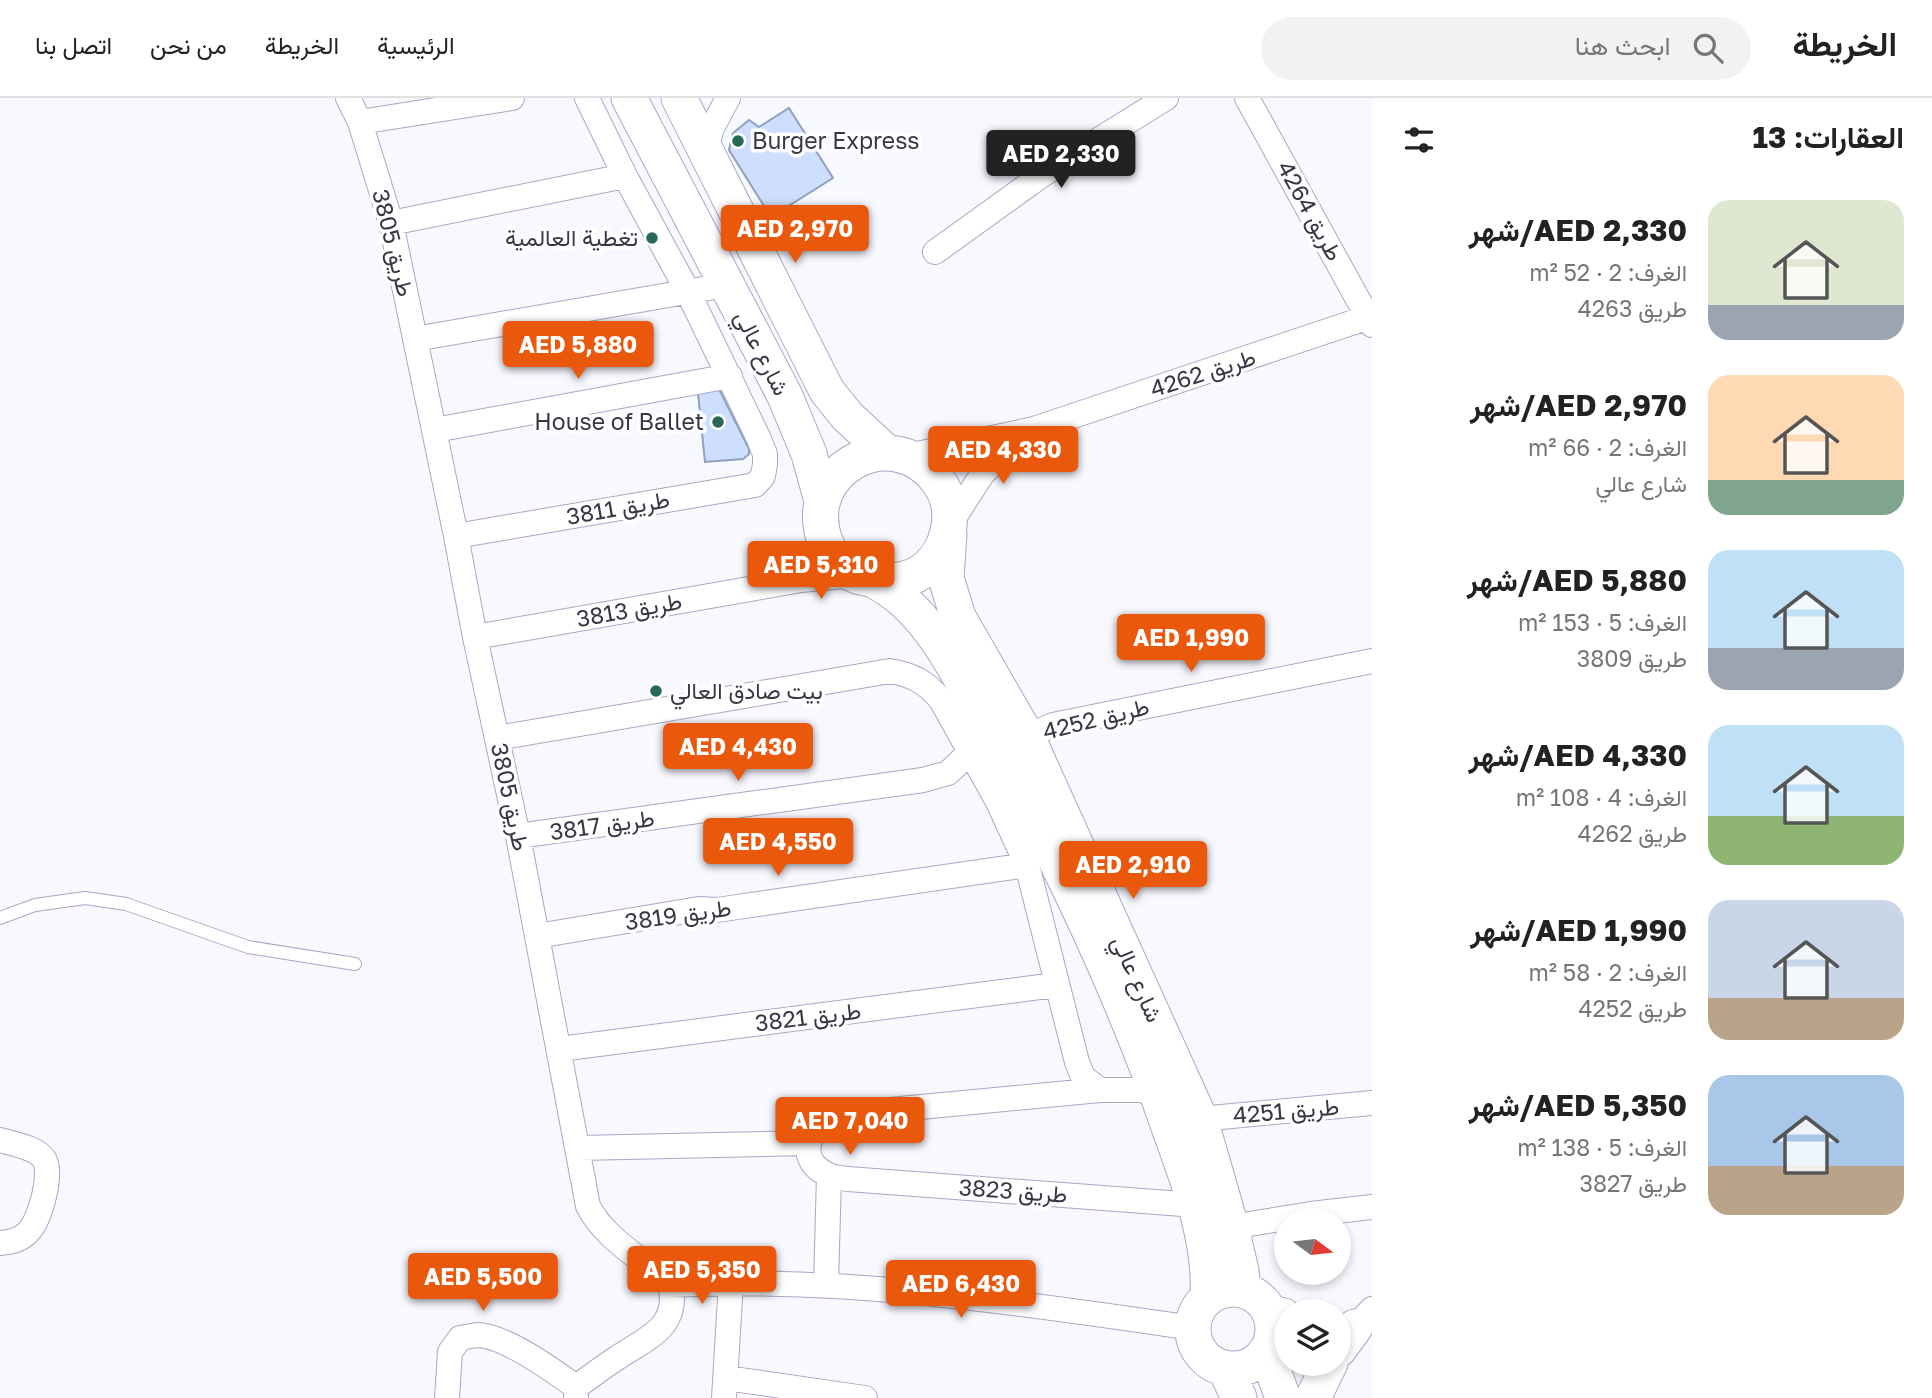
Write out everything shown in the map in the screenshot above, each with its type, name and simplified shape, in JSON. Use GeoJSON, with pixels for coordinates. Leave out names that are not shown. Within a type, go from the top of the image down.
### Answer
{"type":"FeatureCollection","features":[{"type":"Feature","properties":{"kind":"street","name":"طريق 3805"},"geometry":{"type":"LineString","coordinates":[[348,98],[360,122],[391,223],[518,836],[585,1193],[595,1220],[670,1285]]}},
{"type":"Feature","properties":{"kind":"street"},"geometry":{"type":"LineString","coordinates":[[360,122],[512,98]]}},
{"type":"Feature","properties":{"kind":"street"},"geometry":{"type":"LineString","coordinates":[[435,430],[730,376],[587,98]]}},
{"type":"Feature","properties":{"kind":"street","name":"شارع عالي"},"geometry":{"type":"LineString","coordinates":[[629,98],[785,396],[809,454],[822,502]]}},
{"type":"Feature","properties":{"kind":"street","name":"شارع عالي"},"geometry":{"type":"LineString","coordinates":[[679,98],[827,391],[847,416],[897,454]]}},
{"type":"Feature","properties":{"kind":"street"},"geometry":{"type":"LineString","coordinates":[[706,149],[712,128],[728,98]]}},
{"type":"Feature","properties":{"kind":"street"},"geometry":{"type":"LineString","coordinates":[[935,252],[1042,175],[1166,98]]}},
{"type":"Feature","properties":{"kind":"street","name":"طريق 4264"},"geometry":{"type":"LineString","coordinates":[[1247,98],[1371,320]]}},
{"type":"Feature","properties":{"kind":"street"},"geometry":{"type":"LineString","coordinates":[[391,223],[625,176]]}},
{"type":"Feature","properties":{"kind":"street"},"geometry":{"type":"LineString","coordinates":[[415,339],[726,285]]}},
{"type":"Feature","properties":{"kind":"street","name":"طريق 4262"},"geometry":{"type":"LineString","coordinates":[[897,454],[1034,429],[1371,320]]}},
{"type":"Feature","properties":{"kind":"street","name":"طريق 3811"},"geometry":{"type":"LineString","coordinates":[[456,536],[755,485],[763,476],[765,454],[730,376]]}},
{"type":"Feature","properties":{"kind":"street","name":"طريق 4262"},"geometry":{"type":"LineString","coordinates":[[950,524],[983,473],[1034,429]]}},
{"type":"Feature","properties":{"kind":"street"},"geometry":{"type":"LineString","coordinates":[[897,454],[926,466],[940,483],[949,503],[950,524],[944,546],[932,563],[915,576],[895,582],[864,577],[837,561],[826,543],[820,523],[822,502],[831,482],[845,466],[864,455],[897,454]]}},
{"type":"Feature","properties":{"kind":"street","name":"شارع عالي"},"geometry":{"type":"LineString","coordinates":[[950,524],[946,578],[958,617],[1027,737],[1199,1119],[1241,1271],[1265,1303]]}},
{"type":"Feature","properties":{"kind":"street"},"geometry":{"type":"LineString","coordinates":[[783,584],[806,566],[826,543]]}},
{"type":"Feature","properties":{"kind":"street","name":"شارع عالي"},"geometry":{"type":"LineString","coordinates":[[864,577],[901,599],[926,622],[954,665],[980,743],[1074,897],[1148,1066],[1196,1205],[1207,1256],[1201,1313]]}},
{"type":"Feature","properties":{"kind":"street","name":"طريق 3813"},"geometry":{"type":"LineString","coordinates":[[475,637],[783,584],[864,577]]}},
{"type":"Feature","properties":{"kind":"street","name":"طريق 4252"},"geometry":{"type":"LineString","coordinates":[[1027,737],[1053,725],[1372,660]]}},
{"type":"Feature","properties":{"kind":"street"},"geometry":{"type":"LineString","coordinates":[[497,738],[890,671],[910,675],[928,685],[980,743],[1027,865],[1076,1062],[1083,1077],[1100,1090]]}},
{"type":"Feature","properties":{"kind":"street","name":"طريق 3817"},"geometry":{"type":"LineString","coordinates":[[518,836],[923,780],[948,773],[980,743]]}},
{"type":"Feature","properties":{"kind":"street","name":"طريق 3819"},"geometry":{"type":"LineString","coordinates":[[537,936],[699,909],[717,910],[1027,865]]}},
{"type":"Feature","properties":{"kind":"street","name":"طريق 3821"},"geometry":{"type":"LineString","coordinates":[[560,1049],[1055,985]]}},
{"type":"Feature","properties":{"kind":"street"},"geometry":{"type":"LineString","coordinates":[[827,1285],[829,1176],[813,1163],[808,1143],[823,1121],[837,1115],[1100,1090],[1140,1090],[1158,1094]]}},
{"type":"Feature","properties":{"kind":"street","name":"طريق 4251"},"geometry":{"type":"LineString","coordinates":[[1199,1119],[1372,1103]]}},
{"type":"Feature","properties":{"kind":"street"},"geometry":{"type":"LineString","coordinates":[[0,1140],[43,1157],[47,1166],[47,1182],[30,1231],[19,1240],[0,1243]]}},
{"type":"Feature","properties":{"kind":"street"},"geometry":{"type":"LineString","coordinates":[[578,1148],[808,1143]]}},
{"type":"Feature","properties":{"kind":"street","name":"طريق 3823"},"geometry":{"type":"LineString","coordinates":[[829,1176],[1196,1205]]}},
{"type":"Feature","properties":{"kind":"street"},"geometry":{"type":"LineString","coordinates":[[1231,1227],[1372,1207]]}},
{"type":"Feature","properties":{"kind":"street"},"geometry":{"type":"LineString","coordinates":[[731,1282],[725,1388],[865,1398]]}},
{"type":"Feature","properties":{"kind":"street"},"geometry":{"type":"LineString","coordinates":[[447,1398],[450,1352],[460,1338],[479,1335],[537,1360],[576,1393],[655,1334],[666,1322],[672,1308],[670,1285],[731,1282],[827,1285],[1003,1302],[1201,1313]]}},
{"type":"Feature","properties":{"kind":"street"},"geometry":{"type":"LineString","coordinates":[[1231,1289],[1265,1303],[1274,1345],[1232,1383],[1199,1349],[1201,1313],[1219,1292],[1231,1289]]}},
{"type":"Feature","properties":{"kind":"street"},"geometry":{"type":"LineString","coordinates":[[1279,1376],[1283,1398]]}},
{"type":"Feature","properties":{"kind":"street"},"geometry":{"type":"LineString","coordinates":[[1313,1398],[1324,1376]]}},
{"type":"Feature","properties":{"kind":"lane"},"geometry":{"type":"LineString","coordinates":[[0,918],[35,905],[85,898],[126,904],[248,947],[355,964]]}},
{"type":"Feature","properties":{"kind":"building"},"geometry":{"type":"Polygon","coordinates":[[[789,108],[833,178],[771,217],[729,150],[733,133],[749,120],[759,127],[789,108]]]}},
{"type":"Feature","properties":{"kind":"building","name":"House of Ballet"},"geometry":{"type":"Polygon","coordinates":[[[716,383],[749,449],[749,454],[743,459],[705,462],[698,393],[716,383]]]}},
{"type":"Feature","properties":{"kind":"place","name":"Burger Express"},"geometry":{"type":"Point","coordinates":[738,141]}},
{"type":"Feature","properties":{"kind":"place","name":"تغطية العالمية"},"geometry":{"type":"Point","coordinates":[652,238]}},
{"type":"Feature","properties":{"kind":"place","name":"House of Ballet"},"geometry":{"type":"Point","coordinates":[718,422]}},
{"type":"Feature","properties":{"kind":"place","name":"بيت صادق العالي"},"geometry":{"type":"Point","coordinates":[656,691]}}]}
